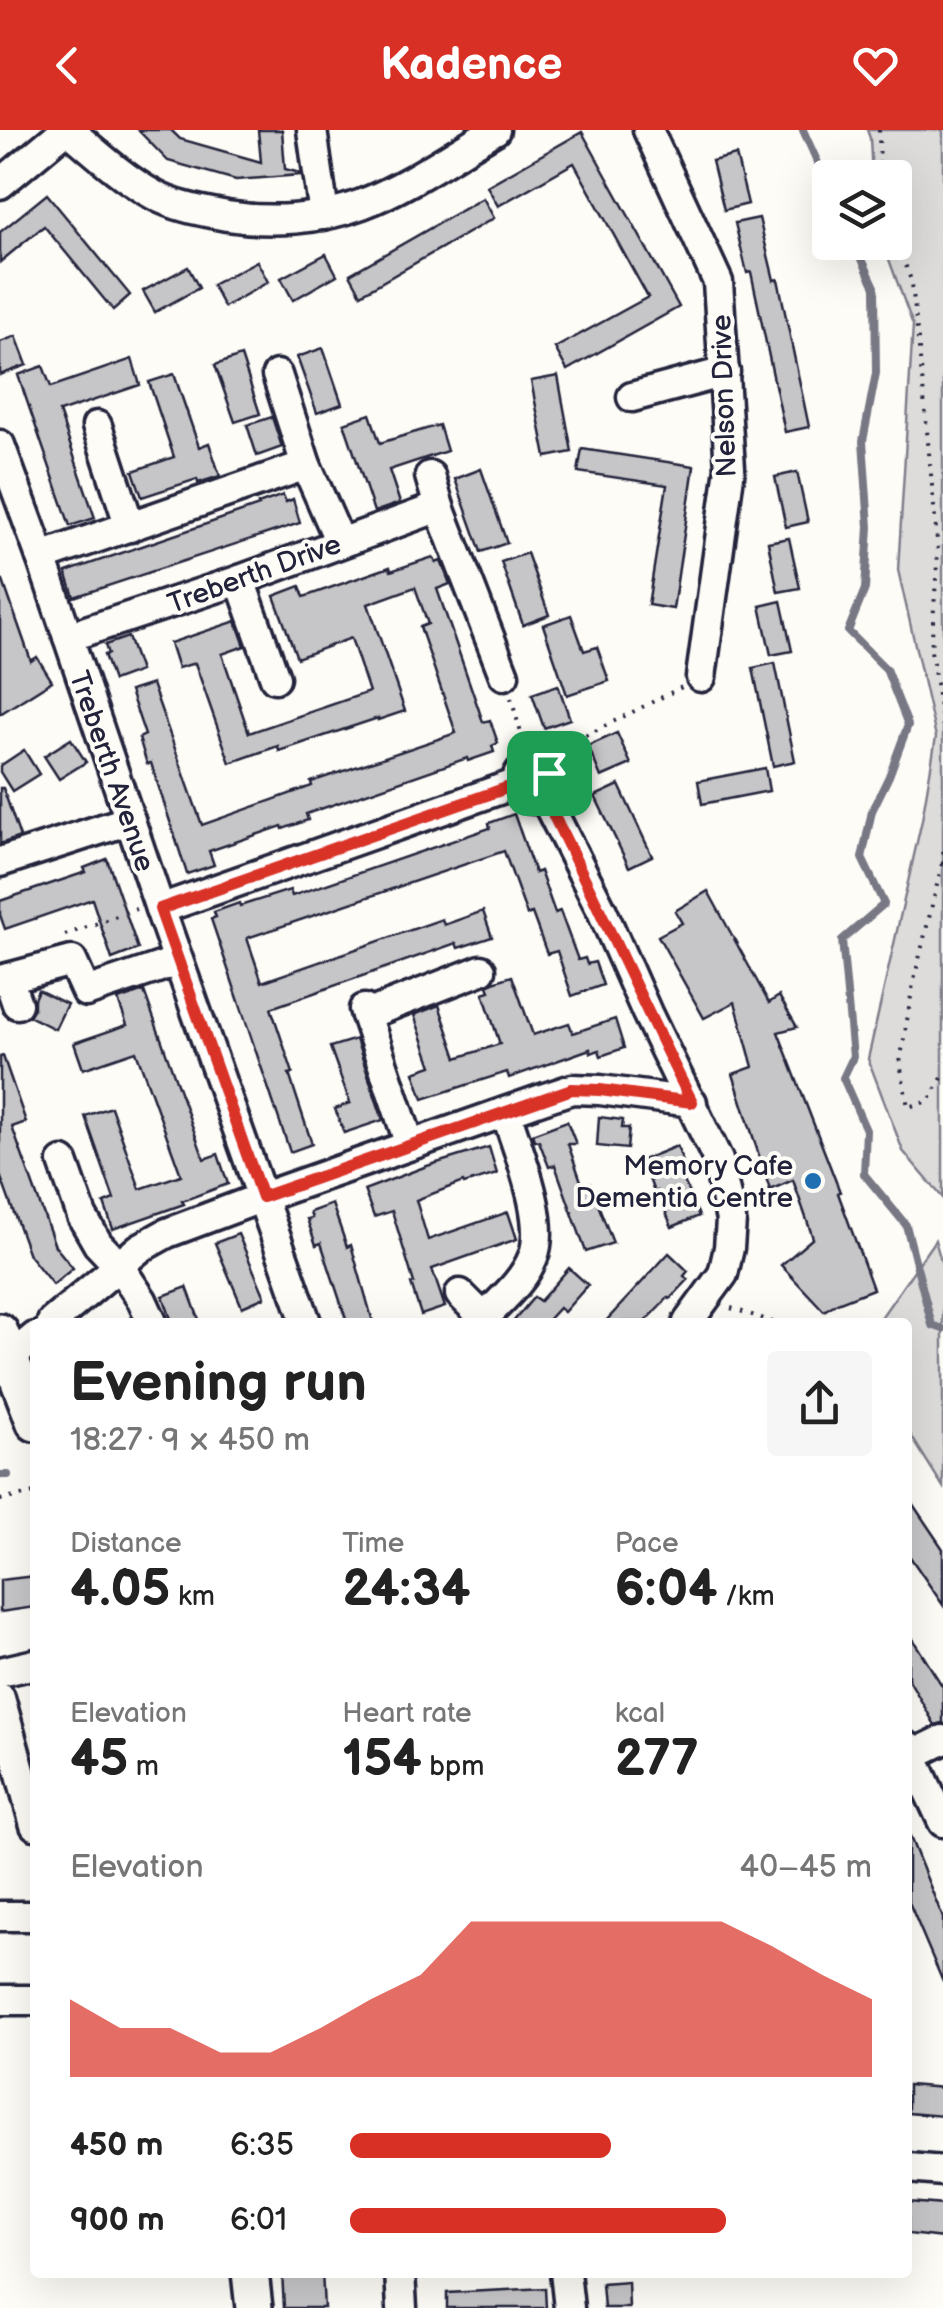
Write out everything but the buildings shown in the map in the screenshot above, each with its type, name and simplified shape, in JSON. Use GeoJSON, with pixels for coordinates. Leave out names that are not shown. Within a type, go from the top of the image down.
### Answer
{"type":"FeatureCollection","features":[{"type":"Feature","properties":{"kind":"main road"},"geometry":{"type":"LineString","coordinates":[[15,1342],[30,1403]]}},
{"type":"Feature","properties":{"kind":"main road"},"geometry":{"type":"LineString","coordinates":[[251,2278],[254,2308]]}},
{"type":"Feature","properties":{"kind":"street"},"geometry":{"type":"LineString","coordinates":[[0,184],[67,130],[156,196],[194,210],[278,220],[324,215],[362,204],[402,185],[496,130]]}},
{"type":"Feature","properties":{"kind":"street"},"geometry":{"type":"LineString","coordinates":[[312,130],[324,215]]}},
{"type":"Feature","properties":{"kind":"street","name":"Nelson Drive"},"geometry":{"type":"LineString","coordinates":[[648,130],[718,282],[730,468],[701,676]]}},
{"type":"Feature","properties":{"kind":"street"},"geometry":{"type":"LineString","coordinates":[[632,397],[725,372]]}},
{"type":"Feature","properties":{"kind":"street"},"geometry":{"type":"LineString","coordinates":[[277,375],[306,465],[340,542]]}},
{"type":"Feature","properties":{"kind":"street"},"geometry":{"type":"LineString","coordinates":[[97,426],[130,526]]}},
{"type":"Feature","properties":{"kind":"street","name":"Treberth Avenue"},"geometry":{"type":"LineString","coordinates":[[0,446],[305,1318]]}},
{"type":"Feature","properties":{"kind":"street"},"geometry":{"type":"LineString","coordinates":[[41,557],[306,465]]}},
{"type":"Feature","properties":{"kind":"street"},"geometry":{"type":"LineString","coordinates":[[430,476],[504,676]]}},
{"type":"Feature","properties":{"kind":"street","name":"Treberth Drive"},"geometry":{"type":"LineString","coordinates":[[68,637],[240,580],[439,507]]}},
{"type":"Feature","properties":{"kind":"street"},"geometry":{"type":"LineString","coordinates":[[240,580],[275,678]]}},
{"type":"Feature","properties":{"kind":"street"},"geometry":{"type":"LineString","coordinates":[[159,905],[535,780],[602,911],[718,1160],[731,1220],[730,1248],[723,1274],[691,1318]]}},
{"type":"Feature","properties":{"kind":"street"},"geometry":{"type":"LineString","coordinates":[[0,862],[130,820]]}},
{"type":"Feature","properties":{"kind":"street"},"geometry":{"type":"LineString","coordinates":[[8,987],[72,961],[86,992],[178,961]]}},
{"type":"Feature","properties":{"kind":"street"},"geometry":{"type":"LineString","coordinates":[[410,1145],[365,1012],[480,970]]}},
{"type":"Feature","properties":{"kind":"street"},"geometry":{"type":"LineString","coordinates":[[57,1318],[140,1248],[166,1233],[572,1089],[692,1102]]}},
{"type":"Feature","properties":{"kind":"street"},"geometry":{"type":"LineString","coordinates":[[488,1318],[533,1257],[538,1228],[506,1112]]}},
{"type":"Feature","properties":{"kind":"street"},"geometry":{"type":"LineString","coordinates":[[63,1162],[82,1216],[98,1244],[142,1300],[150,1318]]}},
{"type":"Feature","properties":{"kind":"street"},"geometry":{"type":"LineString","coordinates":[[460,1294],[484,1318]]}},
{"type":"Feature","properties":{"kind":"street"},"geometry":{"type":"LineString","coordinates":[[0,1672],[30,1665]]}},
{"type":"Feature","properties":{"kind":"street"},"geometry":{"type":"LineString","coordinates":[[0,1698],[30,1807]]}},
{"type":"Feature","properties":{"kind":"street"},"geometry":{"type":"LineString","coordinates":[[912,1750],[943,1740]]}},
{"type":"Feature","properties":{"kind":"street"},"geometry":{"type":"LineString","coordinates":[[912,1755],[943,1822]]}},
{"type":"Feature","properties":{"kind":"street"},"geometry":{"type":"LineString","coordinates":[[0,1916],[30,1916]]}},
{"type":"Feature","properties":{"kind":"street"},"geometry":{"type":"LineString","coordinates":[[0,2000],[30,2000]]}},
{"type":"Feature","properties":{"kind":"street"},"geometry":{"type":"LineString","coordinates":[[912,2168],[943,2171]]}},
{"type":"Feature","properties":{"kind":"street"},"geometry":{"type":"LineString","coordinates":[[400,2278],[402,2308]]}},
{"type":"Feature","properties":{"kind":"street"},"geometry":{"type":"LineString","coordinates":[[566,2278],[569,2308]]}},
{"type":"Feature","properties":{"kind":"path"},"geometry":{"type":"LineString","coordinates":[[879,130],[880,160]]}},
{"type":"Feature","properties":{"kind":"path"},"geometry":{"type":"LineString","coordinates":[[904,260],[912,284],[938,551],[931,651],[943,727]]}},
{"type":"Feature","properties":{"kind":"path"},"geometry":{"type":"LineString","coordinates":[[504,676],[535,780],[581,738],[701,676]]}},
{"type":"Feature","properties":{"kind":"path"},"geometry":{"type":"LineString","coordinates":[[943,851],[900,1063],[908,1107],[929,1101],[943,1076]]}},
{"type":"Feature","properties":{"kind":"path"},"geometry":{"type":"LineString","coordinates":[[52,940],[159,905]]}},
{"type":"Feature","properties":{"kind":"path"},"geometry":{"type":"LineString","coordinates":[[707,1298],[762,1318]]}},
{"type":"Feature","properties":{"kind":"path"},"geometry":{"type":"LineString","coordinates":[[0,1500],[30,1494]]}},
{"type":"Feature","properties":{"kind":"shaded area"},"geometry":{"type":"Polygon","coordinates":[[[867,130],[943,130],[943,1198],[903,1151],[868,1059],[922,820],[936,737],[898,570],[913,325],[889,260],[912,260],[912,160],[871,160],[867,130]]]}},
{"type":"Feature","properties":{"kind":"shaded area"},"geometry":{"type":"Polygon","coordinates":[[[935,1240],[943,1268],[943,1487],[912,1437],[912,1318],[881,1318],[935,1240]]]}},
{"type":"Feature","properties":{"kind":"waterway"},"geometry":{"type":"LineString","coordinates":[[803,130],[816,160]]}},
{"type":"Feature","properties":{"kind":"waterway"},"geometry":{"type":"LineString","coordinates":[[862,260],[875,287],[876,373],[863,441],[869,527],[865,589],[848,631],[886,669],[908,725],[872,811],[862,858],[884,904],[842,940],[853,1057],[843,1078],[866,1130],[864,1174],[906,1225],[932,1325],[943,1329]]}},
{"type":"Feature","properties":{"kind":"waterway"},"geometry":{"type":"LineString","coordinates":[[0,1475],[8,1475]]}},
{"type":"Feature","properties":{"kind":"place","name":"Memory Cafe Dementia Centre"},"geometry":{"type":"Point","coordinates":[813,1181]}},
{"type":"Feature","properties":{"kind":"route"},"geometry":{"type":"LineString","coordinates":[[540,766],[549,773],[551,786],[544,796],[692,1102],[572,1089],[262,1197],[160,909],[518,784],[524,768],[540,766]]}}]}
